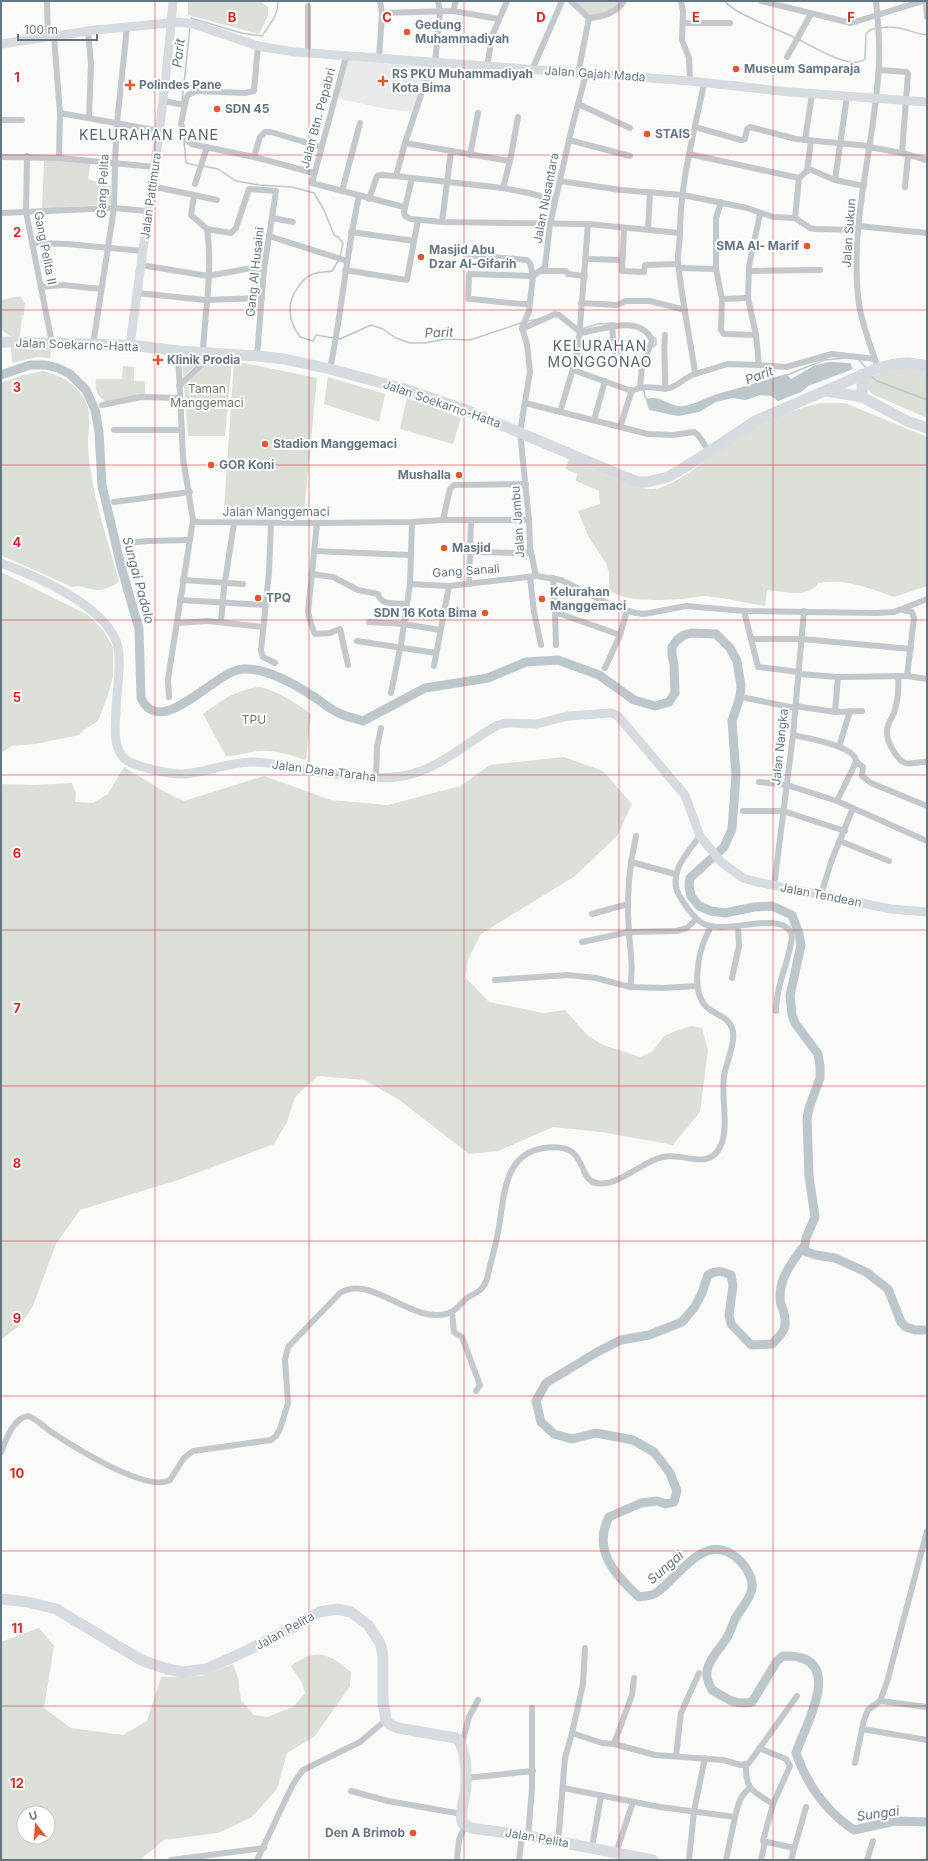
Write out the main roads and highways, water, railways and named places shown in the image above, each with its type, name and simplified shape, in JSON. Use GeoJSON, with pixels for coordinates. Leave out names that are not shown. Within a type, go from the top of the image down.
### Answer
{"type":"FeatureCollection","features":[{"type":"Feature","properties":{"kind":"highway","name":"Jalan Soekarno-Hatta"},"geometry":{"type":"LineString","coordinates":[[2,340],[93,345],[130,345],[178,351],[214,352],[284,359],[330,369],[405,389],[466,410],[638,482],[653,482],[664,478],[710,451],[755,421],[827,391],[871,369],[894,364],[909,363],[927,366]]}},
{"type":"Feature","properties":{"kind":"highway"},"geometry":{"type":"LineString","coordinates":[[862,397],[871,369]]}},
{"type":"Feature","properties":{"kind":"highway"},"geometry":{"type":"LineString","coordinates":[[827,391],[862,397],[907,420],[927,428]]}},
{"type":"Feature","properties":{"kind":"highway","name":"Jalan Pelita"},"geometry":{"type":"LineString","coordinates":[[1,1599],[27,1602],[56,1609],[141,1660],[166,1669],[183,1672],[206,1669],[296,1626],[318,1612],[337,1609],[351,1612],[368,1624],[380,1643],[383,1655],[383,1702],[386,1720],[389,1724],[411,1731],[456,1738],[462,1744],[466,1778],[462,1823],[465,1826],[646,1859]]}},
{"type":"Feature","properties":{"kind":"waterway","name":"Parit"},"geometry":{"type":"LineString","coordinates":[[191,18],[241,33],[262,36],[277,11],[278,1]]}},
{"type":"Feature","properties":{"kind":"waterway"},"geometry":{"type":"LineString","coordinates":[[725,1],[729,6],[746,16],[795,38]]}},
{"type":"Feature","properties":{"kind":"waterway","name":"Parit"},"geometry":{"type":"LineString","coordinates":[[182,102],[190,27]]}},
{"type":"Feature","properties":{"kind":"waterway"},"geometry":{"type":"LineString","coordinates":[[880,28],[892,27],[927,35]]}},
{"type":"Feature","properties":{"kind":"waterway"},"geometry":{"type":"LineString","coordinates":[[798,39],[841,60],[859,62],[865,59],[866,34],[870,30],[876,28]]}},
{"type":"Feature","properties":{"kind":"waterway","name":"Parit"},"geometry":{"type":"LineString","coordinates":[[184,140],[186,163],[199,166]]}},
{"type":"Feature","properties":{"kind":"waterway","name":"Parit"},"geometry":{"type":"LineString","coordinates":[[203,166],[218,169],[236,181],[259,185],[292,187],[314,193],[324,210],[334,235],[343,243],[340,258]]}},
{"type":"Feature","properties":{"kind":"waterway","name":"Parit"},"geometry":{"type":"LineString","coordinates":[[334,338],[316,335],[313,341],[300,337],[293,325],[290,305],[295,292],[303,281],[313,274],[332,271],[338,261]]}},
{"type":"Feature","properties":{"kind":"waterway","name":"Parit"},"geometry":{"type":"LineString","coordinates":[[527,321],[539,319]]}},
{"type":"Feature","properties":{"kind":"waterway","name":"Parit"},"geometry":{"type":"LineString","coordinates":[[337,338],[340,339],[371,325],[383,329],[396,338],[410,343],[425,343],[445,339],[470,340],[521,323]]}},
{"type":"Feature","properties":{"kind":"waterway","name":"Parit"},"geometry":{"type":"LineString","coordinates":[[582,329],[597,324],[615,323]]}},
{"type":"Feature","properties":{"kind":"waterway","name":"Parit"},"geometry":{"type":"LineString","coordinates":[[653,337],[656,339],[656,344],[653,347]]}},
{"type":"Feature","properties":{"kind":"waterway","name":"Parit"},"geometry":{"type":"LineString","coordinates":[[787,375],[824,360],[846,358]]}},
{"type":"Feature","properties":{"kind":"waterway","name":"Parit"},"geometry":{"type":"LineString","coordinates":[[859,360],[867,369]]}},
{"type":"Feature","properties":{"kind":"waterway","name":"Sungai Padolo"},"geometry":{"type":"LineString","coordinates":[[1,375],[30,365],[46,365],[58,368],[70,374],[86,390],[95,410],[99,432],[102,486],[121,566],[139,629],[141,698],[150,709],[162,712],[175,708],[231,672],[243,669],[252,669],[287,681],[304,690],[335,711],[345,716],[363,721],[425,688],[488,678],[526,662],[558,660],[599,675],[634,700],[655,706],[669,702],[675,693],[672,647],[677,640],[684,635],[691,633],[716,634],[730,648],[737,661],[741,686],[740,697],[732,721],[736,775],[732,829],[724,847],[690,878],[689,886],[691,896],[699,906],[711,911],[725,913],[754,907],[772,906],[792,915],[799,934],[801,945],[790,996],[792,1015],[795,1023],[818,1054],[820,1066],[820,1078],[809,1108],[807,1119],[809,1176],[815,1217],[806,1238],[805,1245],[801,1250],[816,1255],[835,1258],[866,1272],[888,1289],[901,1322],[906,1327],[915,1330],[927,1330]]}},
{"type":"Feature","properties":{"kind":"waterway","name":"Parit"},"geometry":{"type":"LineString","coordinates":[[871,376],[877,381],[927,400]]}},
{"type":"Feature","properties":{"kind":"waterway","name":"Parit"},"geometry":{"type":"LineString","coordinates":[[644,390],[645,397],[649,400]]}},
{"type":"Feature","properties":{"kind":"waterway","name":"Sungai"},"geometry":{"type":"LineString","coordinates":[[801,1250],[790,1266],[780,1290],[780,1299],[785,1325],[783,1332],[772,1344],[751,1345],[731,1324],[729,1315],[733,1286],[731,1275],[722,1272],[714,1272],[708,1275],[702,1293],[694,1308],[682,1322],[649,1335],[621,1340],[599,1351],[546,1383],[536,1401],[541,1422],[554,1434],[572,1439],[596,1433],[633,1440],[654,1452],[670,1473],[677,1491],[674,1502],[666,1504],[657,1501],[641,1503],[609,1517],[604,1529],[603,1540],[605,1551],[614,1571],[639,1597],[656,1593],[689,1562],[707,1551],[717,1549],[728,1552],[738,1559],[746,1569],[752,1582],[751,1593],[735,1619],[730,1632],[708,1666],[707,1678],[712,1690],[736,1702],[752,1702],[777,1661],[783,1656],[798,1657],[811,1663],[817,1673],[819,1685],[811,1715],[796,1753],[806,1776],[826,1806],[854,1830],[895,1821],[927,1822]]}},
{"type":"Feature","properties":{"kind":"place","name":"Gedung Muhammadiyah"},"geometry":{"type":"Point","coordinates":[407,32]}},
{"type":"Feature","properties":{"kind":"place","name":"Museum Samparaja"},"geometry":{"type":"Point","coordinates":[736,69]}},
{"type":"Feature","properties":{"kind":"place","name":"RS PKU Muhammadiyah Kota Bima"},"geometry":{"type":"Point","coordinates":[383,81]}},
{"type":"Feature","properties":{"kind":"place","name":"Polindes Pane"},"geometry":{"type":"Point","coordinates":[130,85]}},
{"type":"Feature","properties":{"kind":"place","name":"SDN 45"},"geometry":{"type":"Point","coordinates":[217,109]}},
{"type":"Feature","properties":{"kind":"place","name":"STAIS"},"geometry":{"type":"Point","coordinates":[647,134]}},
{"type":"Feature","properties":{"kind":"place","name":"SMA Al- Marif"},"geometry":{"type":"Point","coordinates":[807,246]}},
{"type":"Feature","properties":{"kind":"place","name":"Masjid Abu Dzar Al-Gifarih"},"geometry":{"type":"Point","coordinates":[421,257]}},
{"type":"Feature","properties":{"kind":"place","name":"Klinik Prodia"},"geometry":{"type":"Point","coordinates":[158,360]}},
{"type":"Feature","properties":{"kind":"place","name":"Stadion Manggemaci"},"geometry":{"type":"Point","coordinates":[265,444]}},
{"type":"Feature","properties":{"kind":"place","name":"GOR Koni"},"geometry":{"type":"Point","coordinates":[211,465]}},
{"type":"Feature","properties":{"kind":"place","name":"Mushalla"},"geometry":{"type":"Point","coordinates":[459,475]}},
{"type":"Feature","properties":{"kind":"place","name":"Masjid"},"geometry":{"type":"Point","coordinates":[444,548]}},
{"type":"Feature","properties":{"kind":"place","name":"TPQ"},"geometry":{"type":"Point","coordinates":[258,598]}},
{"type":"Feature","properties":{"kind":"place","name":"Kelurahan Manggemaci"},"geometry":{"type":"Point","coordinates":[542,599]}},
{"type":"Feature","properties":{"kind":"place","name":"SDN 16 Kota Bima"},"geometry":{"type":"Point","coordinates":[485,613]}},
{"type":"Feature","properties":{"kind":"place","name":"Den A Brimob"},"geometry":{"type":"Point","coordinates":[413,1833]}},
{"type":"Feature","properties":{"kind":"district","name":"KELURAHAN PANE"},"geometry":{"type":"Point","coordinates":[149,135]}},
{"type":"Feature","properties":{"kind":"district","name":"KELURAHAN MONGGONAO"},"geometry":{"type":"Point","coordinates":[600,354]}},
{"type":"Feature","properties":{"kind":"park label","name":"Taman Manggemaci"},"geometry":{"type":"Point","coordinates":[207,396]}},
{"type":"Feature","properties":{"kind":"park label","name":"TPU"},"geometry":{"type":"Point","coordinates":[254,720]}}]}
